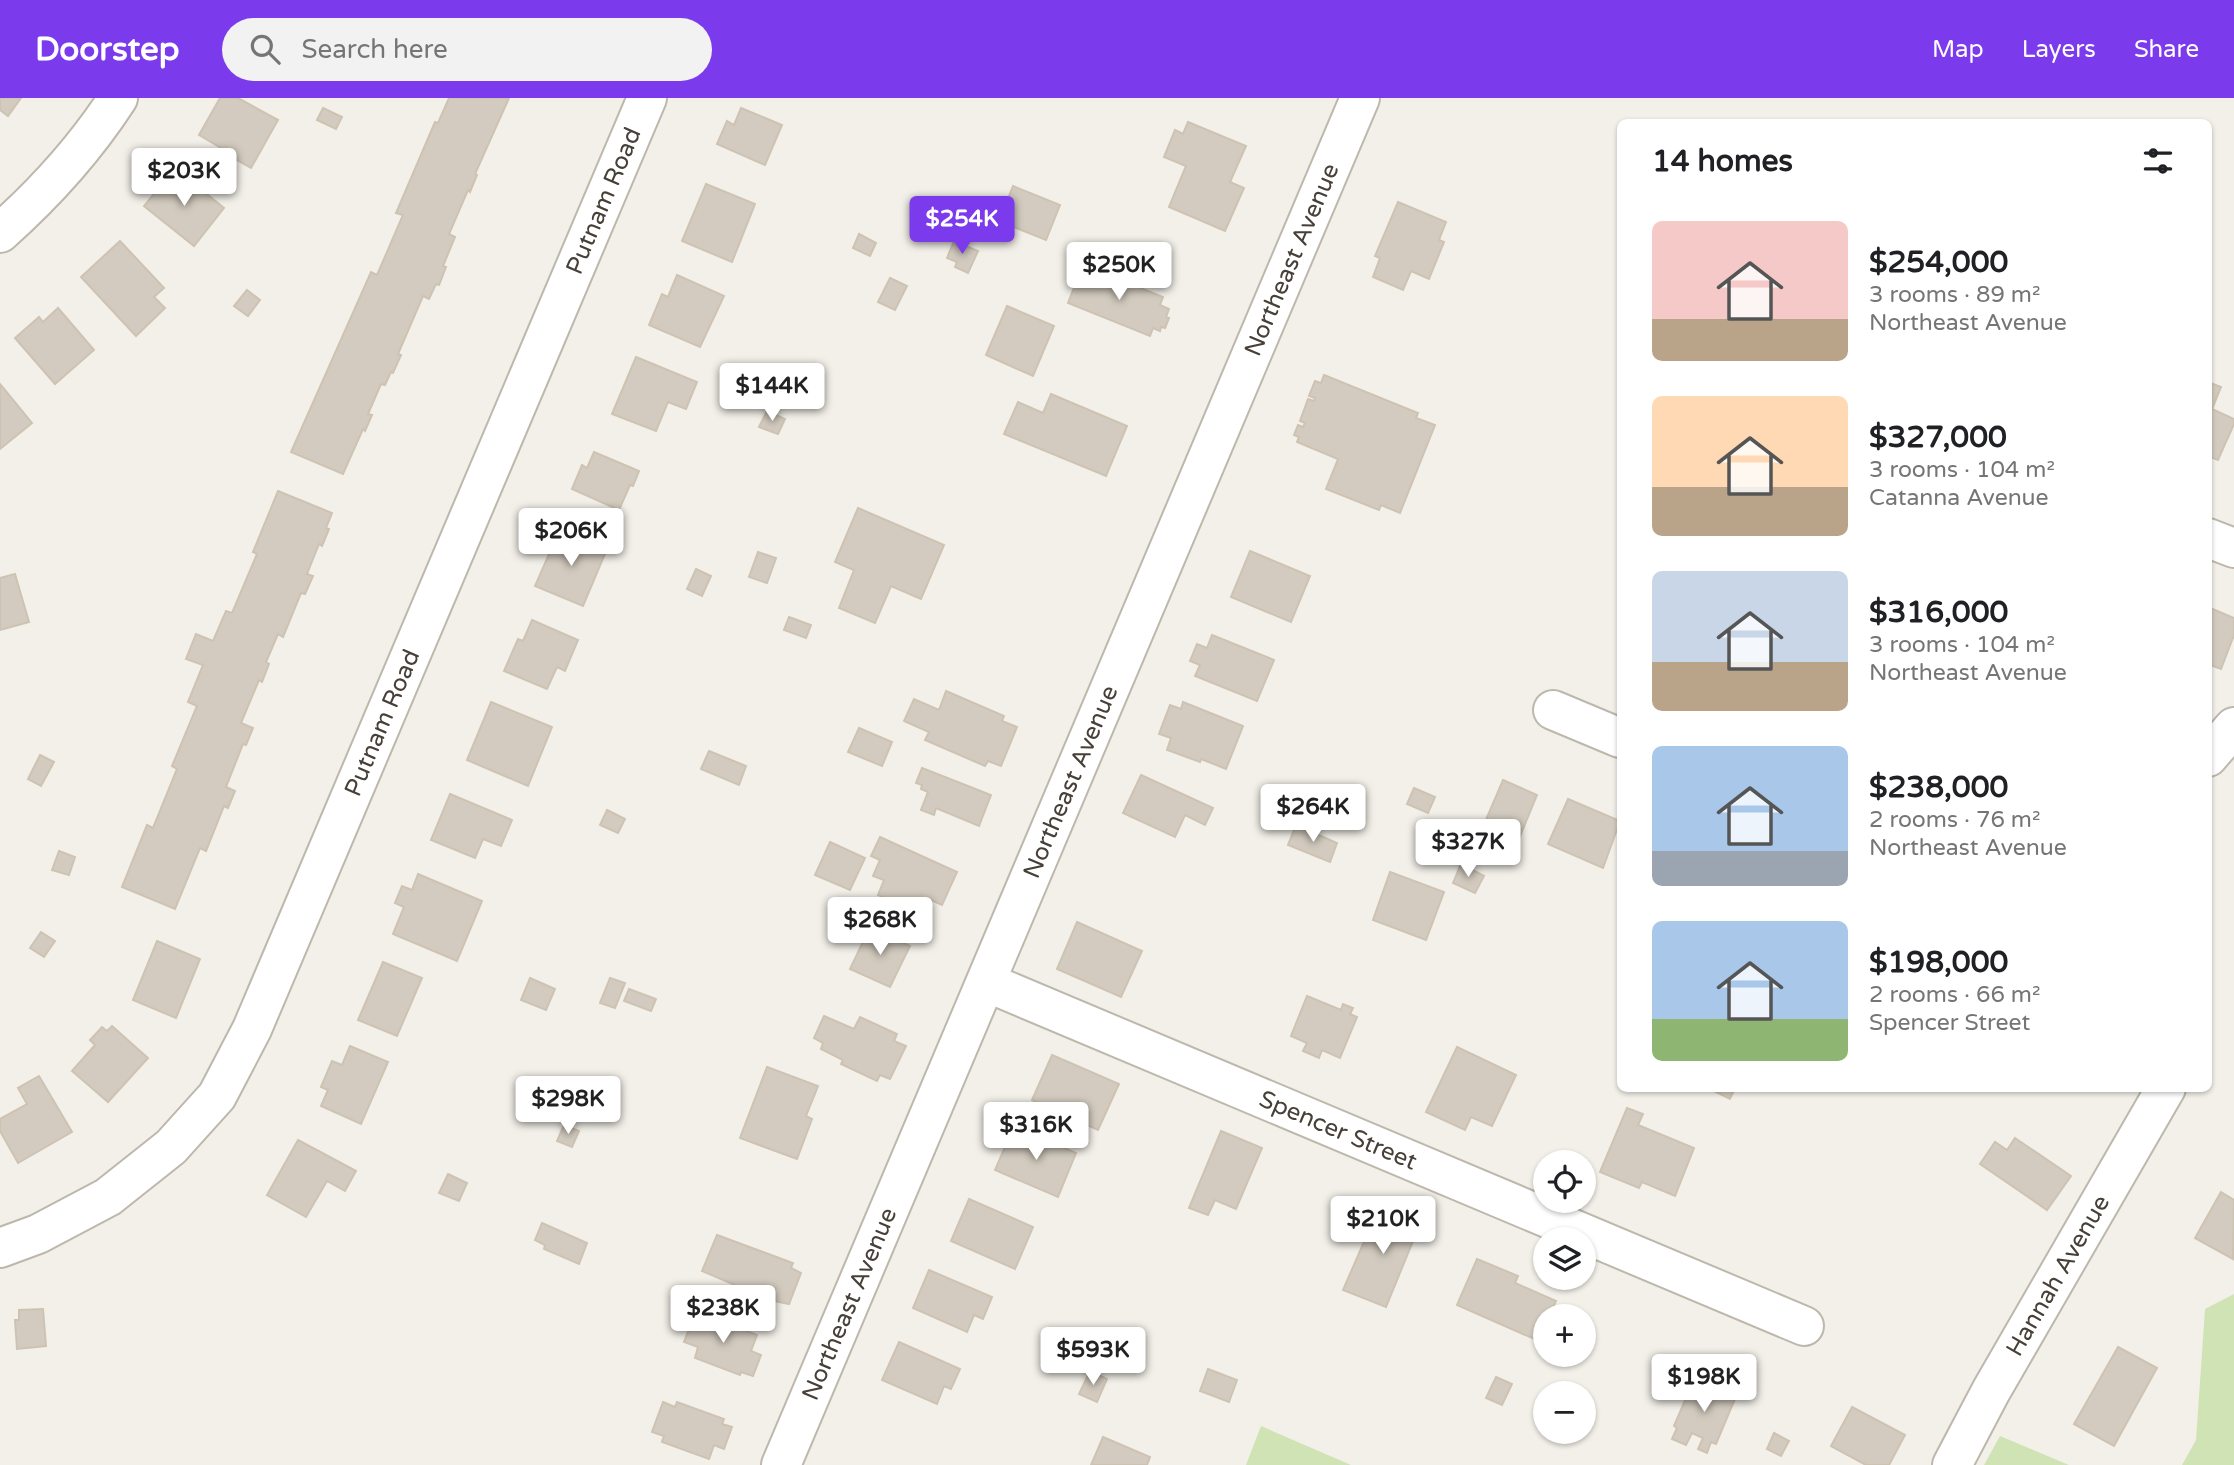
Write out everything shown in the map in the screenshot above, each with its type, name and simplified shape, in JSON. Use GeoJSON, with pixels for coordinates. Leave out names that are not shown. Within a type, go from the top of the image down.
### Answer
{"type":"FeatureCollection","features":[{"type":"Feature","properties":{"kind":"street"},"geometry":{"type":"LineString","coordinates":[[0,233],[39,199],[96,131],[118,98]]}},
{"type":"Feature","properties":{"kind":"street","name":"Putnam Road"},"geometry":{"type":"LineString","coordinates":[[0,1248],[38,1234],[108,1197],[171,1147],[217,1096],[252,1029],[647,98]]}},
{"type":"Feature","properties":{"kind":"street","name":"Northeast Avenue"},"geometry":{"type":"LineString","coordinates":[[781,1465],[1360,98]]}},
{"type":"Feature","properties":{"kind":"street"},"geometry":{"type":"LineString","coordinates":[[2212,540],[2234,548]]}},
{"type":"Feature","properties":{"kind":"street"},"geometry":{"type":"LineString","coordinates":[[1553,710],[1617,737]]}},
{"type":"Feature","properties":{"kind":"street"},"geometry":{"type":"LineString","coordinates":[[2212,752],[2234,727]]}},
{"type":"Feature","properties":{"kind":"street","name":"Spencer Street"},"geometry":{"type":"LineString","coordinates":[[986,982],[1804,1326]]}},
{"type":"Feature","properties":{"kind":"street","name":"Hannah Avenue"},"geometry":{"type":"LineString","coordinates":[[1952,1465],[2164,1092]]}},
{"type":"Feature","properties":{"kind":"green space"},"geometry":{"type":"Polygon","coordinates":[[[2234,1294],[2234,1465],[2182,1465],[2196,1440],[2205,1309],[2234,1294]]]}},
{"type":"Feature","properties":{"kind":"green space"},"geometry":{"type":"Polygon","coordinates":[[[1261,1426],[1351,1465],[1246,1465],[1261,1426]]]}},
{"type":"Feature","properties":{"kind":"green space"},"geometry":{"type":"Polygon","coordinates":[[[2000,1436],[2069,1465],[1984,1465],[2000,1436]]]}},
{"type":"Feature","properties":{"kind":"building"},"geometry":{"type":"Polygon","coordinates":[[[0,98],[21,98],[8,116],[0,110],[0,98]]]}},
{"type":"Feature","properties":{"kind":"building"},"geometry":{"type":"Polygon","coordinates":[[[220,98],[238,98],[278,120],[251,168],[199,135],[220,98]]]}},
{"type":"Feature","properties":{"kind":"building"},"geometry":{"type":"Polygon","coordinates":[[[449,98],[509,98],[475,174],[477,175],[470,192],[468,190],[449,234],[455,237],[443,266],[446,267],[439,285],[436,284],[429,299],[423,296],[398,354],[401,355],[393,373],[391,372],[385,385],[381,384],[368,414],[372,415],[343,474],[291,452],[371,272],[377,275],[403,215],[396,213],[435,122],[438,123],[449,98]]]}},
{"type":"Feature","properties":{"kind":"building"},"geometry":{"type":"Polygon","coordinates":[[[323,108],[342,117],[336,129],[317,120],[323,108]]]}},
{"type":"Feature","properties":{"kind":"building"},"geometry":{"type":"Polygon","coordinates":[[[741,108],[782,125],[765,165],[717,144],[727,121],[734,125],[741,108]]]}},
{"type":"Feature","properties":{"kind":"building"},"geometry":{"type":"Polygon","coordinates":[[[1188,122],[1246,146],[1230,182],[1244,188],[1225,231],[1169,207],[1186,166],[1164,157],[1175,130],[1183,134],[1188,122]]]}},
{"type":"Feature","properties":{"kind":"building"},"geometry":{"type":"Polygon","coordinates":[[[177,170],[224,208],[194,246],[144,206],[177,170]]]}},
{"type":"Feature","properties":{"kind":"building"},"geometry":{"type":"Polygon","coordinates":[[[706,184],[755,204],[732,262],[682,241],[706,184]]]}},
{"type":"Feature","properties":{"kind":"building"},"geometry":{"type":"Polygon","coordinates":[[[1013,186],[1060,205],[1046,240],[999,221],[1013,186]]]}},
{"type":"Feature","properties":{"kind":"building"},"geometry":{"type":"Polygon","coordinates":[[[1398,202],[1446,222],[1439,240],[1444,242],[1429,279],[1411,271],[1403,290],[1373,277],[1380,258],[1375,256],[1398,202]]]}},
{"type":"Feature","properties":{"kind":"building"},"geometry":{"type":"Polygon","coordinates":[[[859,234],[876,243],[870,256],[853,248],[859,234]]]}},
{"type":"Feature","properties":{"kind":"building"},"geometry":{"type":"Polygon","coordinates":[[[120,241],[164,288],[154,297],[165,308],[136,336],[81,277],[120,241]]]}},
{"type":"Feature","properties":{"kind":"building"},"geometry":{"type":"Polygon","coordinates":[[[954,241],[978,251],[968,273],[955,267],[957,262],[947,258],[954,241]]]}},
{"type":"Feature","properties":{"kind":"building"},"geometry":{"type":"Polygon","coordinates":[[[1083,265],[1163,297],[1160,305],[1169,309],[1165,328],[1161,327],[1160,331],[1153,328],[1150,336],[1068,303],[1083,265]]]}},
{"type":"Feature","properties":{"kind":"building"},"geometry":{"type":"Polygon","coordinates":[[[677,275],[724,296],[700,347],[649,325],[662,294],[668,297],[677,275]]]}},
{"type":"Feature","properties":{"kind":"building"},"geometry":{"type":"Polygon","coordinates":[[[890,278],[907,286],[895,310],[878,302],[890,278]]]}},
{"type":"Feature","properties":{"kind":"building"},"geometry":{"type":"Polygon","coordinates":[[[247,290],[260,300],[248,316],[234,306],[247,290]]]}},
{"type":"Feature","properties":{"kind":"building"},"geometry":{"type":"Polygon","coordinates":[[[1007,306],[1054,326],[1033,376],[986,355],[1007,306]]]}},
{"type":"Feature","properties":{"kind":"building"},"geometry":{"type":"Polygon","coordinates":[[[58,308],[94,350],[55,384],[15,338],[39,317],[43,322],[58,308]]]}},
{"type":"Feature","properties":{"kind":"building"},"geometry":{"type":"Polygon","coordinates":[[[636,357],[697,382],[686,409],[668,402],[656,431],[612,414],[636,357]]]}},
{"type":"Feature","properties":{"kind":"building"},"geometry":{"type":"Polygon","coordinates":[[[1324,375],[1418,413],[1416,418],[1435,425],[1400,513],[1381,505],[1379,510],[1326,489],[1338,459],[1297,442],[1299,437],[1294,435],[1298,425],[1303,427],[1305,423],[1300,421],[1308,399],[1314,401],[1315,398],[1309,396],[1315,381],[1321,383],[1324,375]]]}},
{"type":"Feature","properties":{"kind":"building"},"geometry":{"type":"Polygon","coordinates":[[[0,384],[32,423],[0,449],[0,384]]]}},
{"type":"Feature","properties":{"kind":"building"},"geometry":{"type":"Polygon","coordinates":[[[2212,384],[2221,387],[2212,409],[2212,384]]]}},
{"type":"Feature","properties":{"kind":"building"},"geometry":{"type":"Polygon","coordinates":[[[1051,394],[1127,426],[1106,476],[1004,434],[1018,402],[1043,413],[1051,394]]]}},
{"type":"Feature","properties":{"kind":"building"},"geometry":{"type":"Polygon","coordinates":[[[2212,409],[2234,419],[2218,460],[2212,458],[2212,409]]]}},
{"type":"Feature","properties":{"kind":"building"},"geometry":{"type":"Polygon","coordinates":[[[767,411],[785,419],[778,434],[759,427],[767,411]]]}},
{"type":"Feature","properties":{"kind":"building"},"geometry":{"type":"Polygon","coordinates":[[[594,452],[639,471],[619,510],[572,489],[582,465],[587,468],[594,452]]]}},
{"type":"Feature","properties":{"kind":"building"},"geometry":{"type":"Polygon","coordinates":[[[278,491],[332,513],[326,528],[329,529],[322,546],[319,544],[307,574],[313,576],[305,594],[301,593],[283,637],[278,634],[266,662],[269,664],[262,682],[259,680],[241,723],[253,728],[246,745],[243,744],[226,787],[235,791],[228,808],[224,806],[206,851],[200,848],[175,909],[122,887],[147,825],[153,828],[177,769],[172,766],[197,706],[188,702],[203,665],[186,659],[196,634],[213,641],[226,611],[232,613],[257,554],[253,552],[278,491]]]}},
{"type":"Feature","properties":{"kind":"building"},"geometry":{"type":"Polygon","coordinates":[[[858,508],[944,545],[921,599],[891,586],[875,623],[839,608],[854,570],[835,562],[858,508]]]}},
{"type":"Feature","properties":{"kind":"building"},"geometry":{"type":"Polygon","coordinates":[[[560,529],[607,549],[583,606],[535,586],[560,529]]]}},
{"type":"Feature","properties":{"kind":"building"},"geometry":{"type":"Polygon","coordinates":[[[1250,551],[1310,576],[1291,622],[1231,597],[1250,551]]]}},
{"type":"Feature","properties":{"kind":"building"},"geometry":{"type":"Polygon","coordinates":[[[758,552],[776,558],[767,583],[749,577],[758,552]]]}},
{"type":"Feature","properties":{"kind":"building"},"geometry":{"type":"Polygon","coordinates":[[[696,569],[711,576],[702,596],[687,589],[696,569]]]}},
{"type":"Feature","properties":{"kind":"building"},"geometry":{"type":"Polygon","coordinates":[[[15,574],[29,622],[0,630],[0,578],[15,574]]]}},
{"type":"Feature","properties":{"kind":"building"},"geometry":{"type":"Polygon","coordinates":[[[2212,609],[2234,618],[2234,635],[2221,669],[2212,666],[2212,609]]]}},
{"type":"Feature","properties":{"kind":"building"},"geometry":{"type":"Polygon","coordinates":[[[789,617],[811,625],[806,638],[784,630],[789,617]]]}},
{"type":"Feature","properties":{"kind":"building"},"geometry":{"type":"Polygon","coordinates":[[[532,620],[578,640],[565,671],[557,667],[547,689],[504,671],[518,639],[523,641],[532,620]]]}},
{"type":"Feature","properties":{"kind":"building"},"geometry":{"type":"Polygon","coordinates":[[[1212,635],[1274,660],[1257,701],[1195,676],[1200,665],[1190,661],[1197,644],[1207,648],[1212,635]]]}},
{"type":"Feature","properties":{"kind":"building"},"geometry":{"type":"Polygon","coordinates":[[[946,691],[1004,716],[1002,721],[1017,727],[1001,766],[988,761],[985,766],[925,740],[929,732],[904,721],[914,699],[939,710],[946,691]]]}},
{"type":"Feature","properties":{"kind":"building"},"geometry":{"type":"Polygon","coordinates":[[[491,702],[552,727],[528,786],[467,760],[491,702]]]}},
{"type":"Feature","properties":{"kind":"building"},"geometry":{"type":"Polygon","coordinates":[[[1183,702],[1243,726],[1226,769],[1167,750],[1171,738],[1159,734],[1170,705],[1181,709],[1183,702]]]}},
{"type":"Feature","properties":{"kind":"building"},"geometry":{"type":"Polygon","coordinates":[[[859,728],[892,742],[882,766],[848,752],[859,728]]]}},
{"type":"Feature","properties":{"kind":"building"},"geometry":{"type":"Polygon","coordinates":[[[709,751],[746,766],[739,785],[701,769],[709,751]]]}},
{"type":"Feature","properties":{"kind":"building"},"geometry":{"type":"Polygon","coordinates":[[[40,755],[54,762],[41,786],[28,779],[40,755]]]}},
{"type":"Feature","properties":{"kind":"building"},"geometry":{"type":"Polygon","coordinates":[[[922,768],[991,795],[979,826],[936,808],[934,815],[921,810],[928,792],[916,783],[922,768]]]}},
{"type":"Feature","properties":{"kind":"building"},"geometry":{"type":"Polygon","coordinates":[[[1141,775],[1213,808],[1205,825],[1185,815],[1175,837],[1123,813],[1141,775]]]}},
{"type":"Feature","properties":{"kind":"building"},"geometry":{"type":"Polygon","coordinates":[[[1503,780],[1537,795],[1511,858],[1476,843],[1503,780]]]}},
{"type":"Feature","properties":{"kind":"building"},"geometry":{"type":"Polygon","coordinates":[[[1414,788],[1435,797],[1428,813],[1407,804],[1414,788]]]}},
{"type":"Feature","properties":{"kind":"building"},"geometry":{"type":"Polygon","coordinates":[[[450,794],[512,820],[501,846],[483,839],[475,858],[431,840],[450,794]]]}},
{"type":"Feature","properties":{"kind":"building"},"geometry":{"type":"Polygon","coordinates":[[[1568,799],[1617,820],[1617,829],[1603,868],[1548,844],[1568,799]]]}},
{"type":"Feature","properties":{"kind":"building"},"geometry":{"type":"Polygon","coordinates":[[[607,810],[625,819],[618,833],[600,825],[607,810]]]}},
{"type":"Feature","properties":{"kind":"building"},"geometry":{"type":"Polygon","coordinates":[[[1296,825],[1337,843],[1330,862],[1288,845],[1296,825]]]}},
{"type":"Feature","properties":{"kind":"building"},"geometry":{"type":"Polygon","coordinates":[[[880,837],[957,872],[942,905],[931,900],[924,915],[878,895],[884,880],[873,876],[880,860],[871,856],[880,837]]]}},
{"type":"Feature","properties":{"kind":"building"},"geometry":{"type":"Polygon","coordinates":[[[830,842],[865,858],[850,890],[815,875],[830,842]]]}},
{"type":"Feature","properties":{"kind":"building"},"geometry":{"type":"Polygon","coordinates":[[[59,851],[75,857],[69,875],[52,870],[59,851]]]}},
{"type":"Feature","properties":{"kind":"building"},"geometry":{"type":"Polygon","coordinates":[[[1461,864],[1484,876],[1475,893],[1453,883],[1461,864]]]}},
{"type":"Feature","properties":{"kind":"building"},"geometry":{"type":"Polygon","coordinates":[[[1390,872],[1444,892],[1426,940],[1373,920],[1390,872]]]}},
{"type":"Feature","properties":{"kind":"building"},"geometry":{"type":"Polygon","coordinates":[[[418,874],[482,901],[457,961],[393,934],[404,907],[395,903],[402,886],[412,890],[418,874]]]}},
{"type":"Feature","properties":{"kind":"building"},"geometry":{"type":"Polygon","coordinates":[[[1077,922],[1142,951],[1121,997],[1057,969],[1077,922]]]}},
{"type":"Feature","properties":{"kind":"building"},"geometry":{"type":"Polygon","coordinates":[[[870,927],[910,946],[890,987],[850,969],[870,927]]]}},
{"type":"Feature","properties":{"kind":"building"},"geometry":{"type":"Polygon","coordinates":[[[41,932],[55,941],[44,957],[30,948],[41,932]]]}},
{"type":"Feature","properties":{"kind":"building"},"geometry":{"type":"Polygon","coordinates":[[[157,941],[200,959],[176,1018],[133,1000],[157,941]]]}},
{"type":"Feature","properties":{"kind":"building"},"geometry":{"type":"Polygon","coordinates":[[[383,962],[422,978],[397,1036],[358,1020],[383,962]]]}},
{"type":"Feature","properties":{"kind":"building"},"geometry":{"type":"Polygon","coordinates":[[[530,978],[555,989],[546,1010],[521,1000],[530,978]]]}},
{"type":"Feature","properties":{"kind":"building"},"geometry":{"type":"Polygon","coordinates":[[[610,978],[625,983],[615,1008],[600,1003],[610,978]]]}},
{"type":"Feature","properties":{"kind":"building"},"geometry":{"type":"Polygon","coordinates":[[[629,989],[656,999],[651,1011],[624,1001],[629,989]]]}},
{"type":"Feature","properties":{"kind":"building"},"geometry":{"type":"Polygon","coordinates":[[[1307,996],[1341,1010],[1343,1004],[1353,1008],[1350,1014],[1357,1017],[1340,1058],[1322,1050],[1319,1058],[1303,1051],[1307,1043],[1291,1036],[1307,996]]]}},
{"type":"Feature","properties":{"kind":"building"},"geometry":{"type":"Polygon","coordinates":[[[824,1016],[854,1029],[860,1017],[897,1034],[894,1041],[906,1046],[890,1079],[880,1075],[877,1081],[841,1064],[843,1060],[821,1049],[823,1043],[814,1038],[824,1016]]]}},
{"type":"Feature","properties":{"kind":"building"},"geometry":{"type":"Polygon","coordinates":[[[112,1026],[148,1058],[108,1102],[72,1071],[95,1045],[90,1040],[102,1027],[107,1031],[112,1026]]]}},
{"type":"Feature","properties":{"kind":"building"},"geometry":{"type":"Polygon","coordinates":[[[350,1046],[388,1062],[361,1124],[321,1106],[328,1090],[321,1087],[332,1061],[342,1065],[350,1046]]]}},
{"type":"Feature","properties":{"kind":"building"},"geometry":{"type":"Polygon","coordinates":[[[1457,1047],[1516,1075],[1492,1126],[1471,1117],[1465,1130],[1426,1112],[1457,1047]]]}},
{"type":"Feature","properties":{"kind":"building"},"geometry":{"type":"Polygon","coordinates":[[[1052,1055],[1119,1084],[1098,1130],[1032,1100],[1052,1055]]]}},
{"type":"Feature","properties":{"kind":"building"},"geometry":{"type":"Polygon","coordinates":[[[767,1067],[818,1086],[806,1116],[812,1119],[797,1159],[740,1138],[767,1067]]]}},
{"type":"Feature","properties":{"kind":"building"},"geometry":{"type":"Polygon","coordinates":[[[39,1076],[72,1132],[18,1163],[0,1131],[0,1119],[27,1104],[18,1088],[39,1076]]]}},
{"type":"Feature","properties":{"kind":"building"},"geometry":{"type":"Polygon","coordinates":[[[1716,1092],[1733,1092],[1730,1099],[1716,1092]]]}},
{"type":"Feature","properties":{"kind":"building"},"geometry":{"type":"Polygon","coordinates":[[[1627,1108],[1643,1114],[1638,1125],[1694,1148],[1675,1196],[1642,1182],[1639,1188],[1600,1172],[1627,1108]]]}},
{"type":"Feature","properties":{"kind":"building"},"geometry":{"type":"Polygon","coordinates":[[[564,1125],[579,1131],[572,1147],[557,1141],[564,1125]]]}},
{"type":"Feature","properties":{"kind":"building"},"geometry":{"type":"Polygon","coordinates":[[[1014,1126],[1076,1153],[1058,1197],[995,1170],[1014,1126]]]}},
{"type":"Feature","properties":{"kind":"building"},"geometry":{"type":"Polygon","coordinates":[[[1221,1131],[1262,1148],[1236,1209],[1215,1200],[1208,1215],[1189,1208],[1221,1131]]]}},
{"type":"Feature","properties":{"kind":"building"},"geometry":{"type":"Polygon","coordinates":[[[2015,1138],[2071,1176],[2047,1210],[1980,1164],[1995,1142],[2007,1150],[2015,1138]]]}},
{"type":"Feature","properties":{"kind":"building"},"geometry":{"type":"Polygon","coordinates":[[[298,1140],[356,1171],[345,1191],[327,1181],[306,1217],[267,1195],[298,1140]]]}},
{"type":"Feature","properties":{"kind":"building"},"geometry":{"type":"Polygon","coordinates":[[[448,1174],[467,1183],[459,1201],[439,1193],[448,1174]]]}},
{"type":"Feature","properties":{"kind":"building"},"geometry":{"type":"Polygon","coordinates":[[[2221,1192],[2234,1200],[2233,1259],[2195,1238],[2221,1192]]]}},
{"type":"Feature","properties":{"kind":"building"},"geometry":{"type":"Polygon","coordinates":[[[969,1199],[1033,1227],[1015,1269],[951,1241],[969,1199]]]}},
{"type":"Feature","properties":{"kind":"building"},"geometry":{"type":"Polygon","coordinates":[[[1385,1204],[1422,1219],[1386,1307],[1343,1290],[1376,1214],[1380,1216],[1385,1204]]]}},
{"type":"Feature","properties":{"kind":"building"},"geometry":{"type":"Polygon","coordinates":[[[542,1223],[587,1243],[579,1264],[544,1249],[545,1245],[535,1240],[542,1223]]]}},
{"type":"Feature","properties":{"kind":"building"},"geometry":{"type":"Polygon","coordinates":[[[717,1235],[793,1263],[791,1268],[801,1273],[789,1304],[770,1300],[702,1271],[717,1235]]]}},
{"type":"Feature","properties":{"kind":"building"},"geometry":{"type":"Polygon","coordinates":[[[1477,1259],[1518,1276],[1515,1283],[1556,1301],[1555,1304],[1533,1304],[1533,1338],[1457,1305],[1477,1259]]]}},
{"type":"Feature","properties":{"kind":"building"},"geometry":{"type":"Polygon","coordinates":[[[929,1270],[992,1297],[983,1319],[974,1315],[967,1332],[913,1308],[929,1270]]]}},
{"type":"Feature","properties":{"kind":"building"},"geometry":{"type":"Polygon","coordinates":[[[43,1309],[46,1346],[17,1349],[15,1320],[19,1320],[19,1310],[43,1309]]]}},
{"type":"Feature","properties":{"kind":"building"},"geometry":{"type":"Polygon","coordinates":[[[695,1314],[710,1319],[711,1317],[757,1335],[751,1351],[761,1355],[753,1376],[741,1372],[740,1375],[695,1358],[698,1347],[684,1342],[695,1314]]]}},
{"type":"Feature","properties":{"kind":"building"},"geometry":{"type":"Polygon","coordinates":[[[899,1342],[960,1369],[951,1389],[944,1386],[937,1404],[882,1380],[899,1342]]]}},
{"type":"Feature","properties":{"kind":"building"},"geometry":{"type":"Polygon","coordinates":[[[2118,1347],[2157,1368],[2114,1446],[2074,1424],[2118,1347]]]}},
{"type":"Feature","properties":{"kind":"building"},"geometry":{"type":"Polygon","coordinates":[[[1208,1369],[1237,1380],[1229,1402],[1200,1391],[1208,1369]]]}},
{"type":"Feature","properties":{"kind":"building"},"geometry":{"type":"Polygon","coordinates":[[[1090,1371],[1107,1379],[1097,1402],[1079,1394],[1090,1371]]]}},
{"type":"Feature","properties":{"kind":"building"},"geometry":{"type":"Polygon","coordinates":[[[1496,1377],[1512,1384],[1502,1405],[1486,1398],[1496,1377]]]}},
{"type":"Feature","properties":{"kind":"building"},"geometry":{"type":"Polygon","coordinates":[[[1695,1377],[1737,1394],[1716,1444],[1711,1442],[1707,1453],[1698,1449],[1703,1438],[1692,1433],[1686,1445],[1672,1439],[1677,1428],[1674,1426],[1695,1377]]]}},
{"type":"Feature","properties":{"kind":"building"},"geometry":{"type":"Polygon","coordinates":[[[663,1402],[675,1407],[677,1402],[724,1419],[722,1424],[732,1427],[724,1449],[714,1445],[709,1459],[662,1442],[664,1436],[652,1432],[663,1402]]]}},
{"type":"Feature","properties":{"kind":"building"},"geometry":{"type":"Polygon","coordinates":[[[1852,1407],[1905,1435],[1889,1465],[1866,1465],[1831,1446],[1852,1407]]]}},
{"type":"Feature","properties":{"kind":"building"},"geometry":{"type":"Polygon","coordinates":[[[1774,1433],[1789,1441],[1781,1456],[1767,1449],[1774,1433]]]}},
{"type":"Feature","properties":{"kind":"building"},"geometry":{"type":"Polygon","coordinates":[[[1103,1437],[1150,1457],[1147,1465],[1091,1465],[1103,1437]]]}}]}
